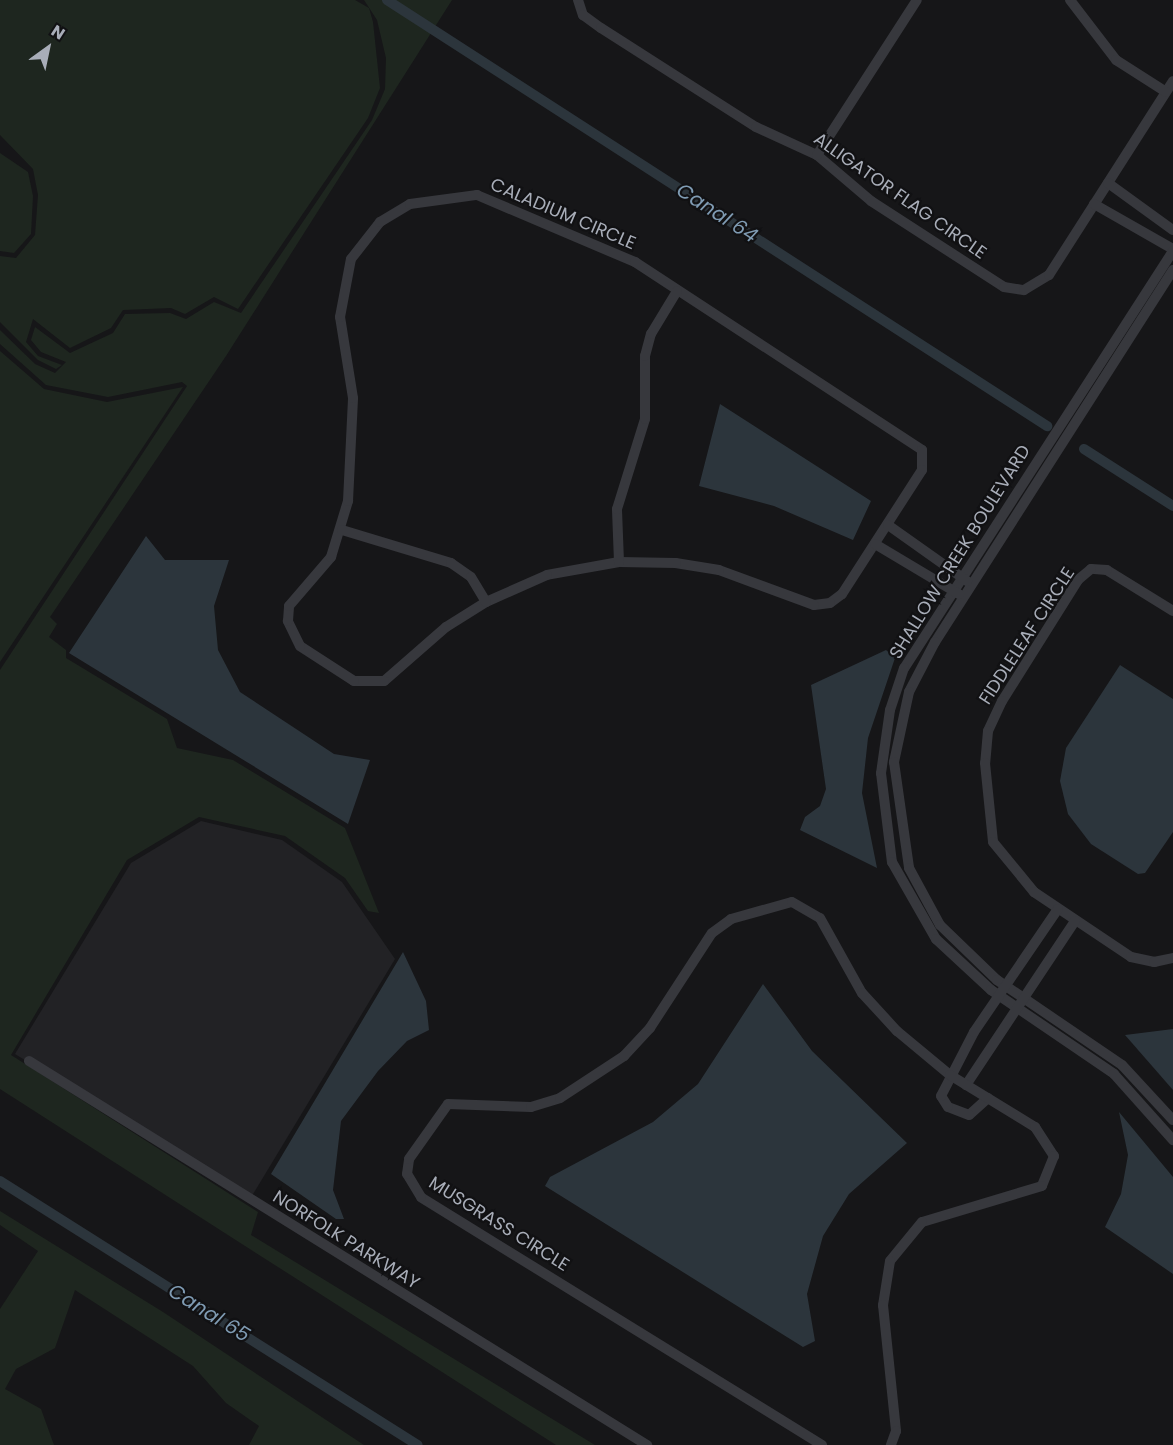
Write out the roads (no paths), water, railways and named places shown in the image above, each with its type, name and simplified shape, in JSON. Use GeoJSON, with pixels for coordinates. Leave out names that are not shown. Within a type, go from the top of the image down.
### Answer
{"type":"FeatureCollection","features":[{"type":"Feature","properties":{"kind":"street","name":"ALLIGATOR FLAG CIRCLE"},"geometry":{"type":"LineString","coordinates":[[578,0],[583,15],[611,34],[756,127],[817,155],[871,201],[1004,287],[1024,290],[1038,285],[1108,183],[1173,81]]}},
{"type":"Feature","properties":{"kind":"street"},"geometry":{"type":"LineString","coordinates":[[817,155],[917,0]]}},
{"type":"Feature","properties":{"kind":"street"},"geometry":{"type":"LineString","coordinates":[[1070,0],[1116,60],[1166,92]]}},
{"type":"Feature","properties":{"kind":"street"},"geometry":{"type":"LineString","coordinates":[[1108,183],[1173,230]]}},
{"type":"Feature","properties":{"kind":"street","name":"CALADIUM CIRCLE"},"geometry":{"type":"LineString","coordinates":[[477,195],[614,252],[678,291],[922,450],[922,470],[888,525],[842,594],[822,604],[719,570],[619,562],[547,575],[486,602],[446,627],[384,681],[354,681],[300,646],[288,621],[292,601],[331,557],[342,530],[353,398],[340,317],[342,286],[351,259],[380,222],[410,204],[477,195]]}},
{"type":"Feature","properties":{"kind":"street"},"geometry":{"type":"LineString","coordinates":[[1094,204],[1173,250]]}},
{"type":"Feature","properties":{"kind":"street","name":"SHALLOW CREEK BOULEVARD"},"geometry":{"type":"LineString","coordinates":[[1173,250],[904,668],[890,710],[881,773],[884,822],[892,862],[911,902],[965,970],[1122,1065],[1173,1120]]}},
{"type":"Feature","properties":{"kind":"street","name":"SHALLOW CREEK BOULEVARD"},"geometry":{"type":"LineString","coordinates":[[1005,993],[940,925],[909,868],[898,819],[894,762],[909,692],[972,584],[1173,270]]}},
{"type":"Feature","properties":{"kind":"street"},"geometry":{"type":"LineString","coordinates":[[619,562],[617,510],[645,419],[645,356],[651,334],[678,291]]}},
{"type":"Feature","properties":{"kind":"street"},"geometry":{"type":"LineString","coordinates":[[888,525],[972,584]]}},
{"type":"Feature","properties":{"kind":"street"},"geometry":{"type":"LineString","coordinates":[[342,530],[451,563],[471,577],[486,602]]}},
{"type":"Feature","properties":{"kind":"street"},"geometry":{"type":"LineString","coordinates":[[875,544],[964,597]]}},
{"type":"Feature","properties":{"kind":"street","name":"FIDDLELEAF CIRCLE"},"geometry":{"type":"LineString","coordinates":[[1173,611],[1107,570],[1091,568],[1078,580],[988,731],[985,763],[993,842],[1034,892],[1131,957],[1154,962],[1173,958]]}},
{"type":"Feature","properties":{"kind":"street","name":"MUSGRASS CIRCLE"},"geometry":{"type":"LineString","coordinates":[[822,1445],[421,1197],[407,1174],[409,1159],[448,1104],[531,1107],[560,1098],[624,1056],[650,1028],[712,933],[730,919],[792,902],[820,918],[869,1001],[951,1075],[1047,1138],[1054,1156],[1051,1172],[1029,1192],[922,1222],[890,1261],[883,1305],[896,1431],[891,1445]]}},
{"type":"Feature","properties":{"kind":"street"},"geometry":{"type":"LineString","coordinates":[[987,1098],[969,1115],[948,1107],[941,1096],[974,1032],[1005,993],[1058,909]]}},
{"type":"Feature","properties":{"kind":"street"},"geometry":{"type":"LineString","coordinates":[[966,1085],[1075,921]]}},
{"type":"Feature","properties":{"kind":"street","name":"SHALLOW CREEK BOULEVARD"},"geometry":{"type":"LineString","coordinates":[[1020,1002],[1114,1074],[1173,1140]]}},
{"type":"Feature","properties":{"kind":"street","name":"NORFOLK PARKWAY"},"geometry":{"type":"LineString","coordinates":[[29,1061],[647,1445]]}},
{"type":"Feature","properties":{"kind":"waterway","name":"Canal 64"},"geometry":{"type":"LineString","coordinates":[[387,0],[1047,426]]}},
{"type":"Feature","properties":{"kind":"waterway","name":"Canal 64"},"geometry":{"type":"LineString","coordinates":[[1084,449],[1173,506]]}},
{"type":"Feature","properties":{"kind":"waterway","name":"Canal 65"},"geometry":{"type":"LineString","coordinates":[[0,1181],[417,1445]]}}]}
